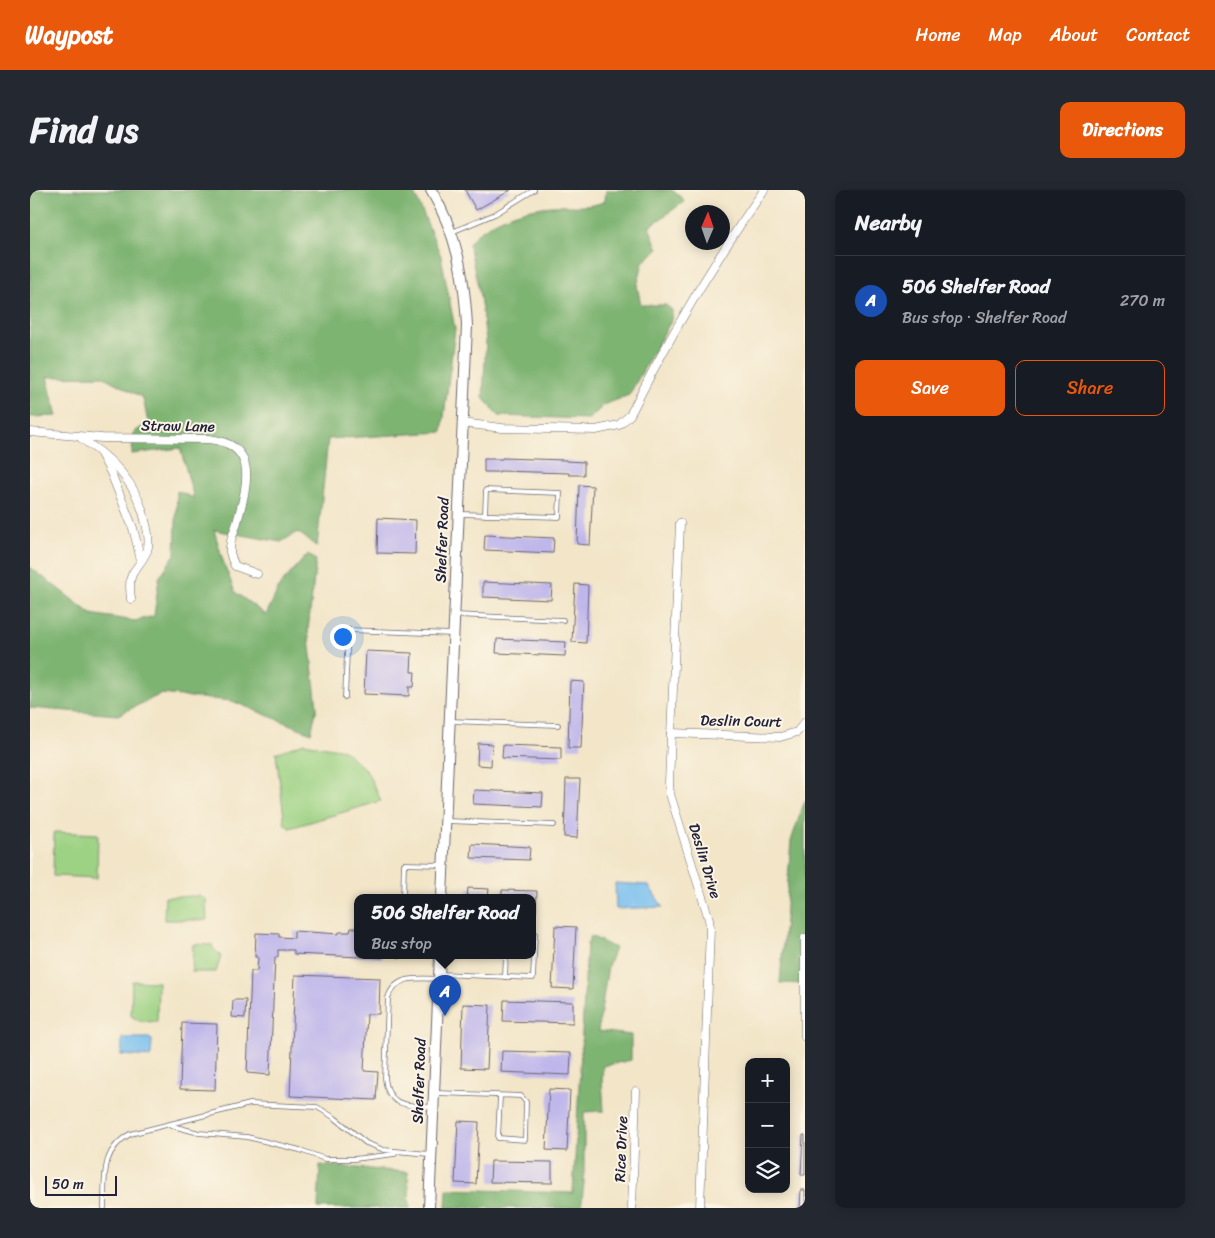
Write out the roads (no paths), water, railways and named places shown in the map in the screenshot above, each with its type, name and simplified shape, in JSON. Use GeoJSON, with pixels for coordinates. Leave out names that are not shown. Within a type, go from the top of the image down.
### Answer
{"type":"FeatureCollection","features":[{"type":"Feature","properties":{"kind":"street","name":"Shelfer Road"},"geometry":{"type":"LineString","coordinates":[[431,190],[452,232],[458,249],[465,291],[467,325],[442,894]]}},
{"type":"Feature","properties":{"kind":"street"},"geometry":{"type":"LineString","coordinates":[[462,424],[502,428],[576,430],[596,430],[619,425],[630,415],[672,336],[764,190]]}},
{"type":"Feature","properties":{"kind":"street","name":"Straw Lane"},"geometry":{"type":"LineString","coordinates":[[30,432],[79,437],[208,439],[220,440],[235,447],[241,453],[246,470],[242,503],[230,551],[235,566],[256,574]]}},
{"type":"Feature","properties":{"kind":"street"},"geometry":{"type":"LineString","coordinates":[[79,437],[112,462],[122,473],[135,491],[143,508],[148,531],[148,546],[129,578],[131,599]]}},
{"type":"Feature","properties":{"kind":"street"},"geometry":{"type":"LineString","coordinates":[[100,452],[111,473],[133,528],[141,560]]}},
{"type":"Feature","properties":{"kind":"street","name":"Deslin Drive"},"geometry":{"type":"LineString","coordinates":[[680,523],[670,794],[709,919],[710,928],[700,1208]]}},
{"type":"Feature","properties":{"kind":"street","name":"Deslin Court"},"geometry":{"type":"LineString","coordinates":[[671,733],[780,737],[797,732],[805,722]]}},
{"type":"Feature","properties":{"kind":"street"},"geometry":{"type":"LineString","coordinates":[[805,938],[805,1037]]}},
{"type":"Feature","properties":{"kind":"street","name":"Shelfer Road"},"geometry":{"type":"LineString","coordinates":[[429,1208],[440,959]]}},
{"type":"Feature","properties":{"kind":"street","name":"Rice Drive"},"geometry":{"type":"LineString","coordinates":[[632,1208],[636,1091]]}},
{"type":"Feature","properties":{"kind":"lane"},"geometry":{"type":"LineString","coordinates":[[452,232],[495,214],[534,190]]}},
{"type":"Feature","properties":{"kind":"lane"},"geometry":{"type":"LineString","coordinates":[[458,514],[559,517],[560,493],[486,490],[485,514]]}},
{"type":"Feature","properties":{"kind":"lane"},"geometry":{"type":"LineString","coordinates":[[454,615],[563,620]]}},
{"type":"Feature","properties":{"kind":"lane"},"geometry":{"type":"LineString","coordinates":[[345,697],[348,630],[453,634]]}},
{"type":"Feature","properties":{"kind":"lane"},"geometry":{"type":"LineString","coordinates":[[450,721],[558,726]]}},
{"type":"Feature","properties":{"kind":"lane"},"geometry":{"type":"LineString","coordinates":[[445,821],[554,825]]}},
{"type":"Feature","properties":{"kind":"lane"},"geometry":{"type":"LineString","coordinates":[[403,894],[404,864],[444,865]]}},
{"type":"Feature","properties":{"kind":"lane"},"geometry":{"type":"LineString","coordinates":[[505,977],[506,959]]}},
{"type":"Feature","properties":{"kind":"lane"},"geometry":{"type":"LineString","coordinates":[[433,1107],[410,1106],[397,1102],[390,1096],[386,1087],[388,998],[391,988],[397,983],[439,976],[533,978],[533,959]]}},
{"type":"Feature","properties":{"kind":"lane"},"geometry":{"type":"LineString","coordinates":[[434,1093],[521,1096],[526,1102],[525,1140],[498,1138],[500,1096]]}},
{"type":"Feature","properties":{"kind":"lane"},"geometry":{"type":"LineString","coordinates":[[104,1208],[106,1164],[114,1146],[120,1139],[130,1134],[250,1104],[317,1107],[335,1118],[366,1143],[384,1150],[400,1153],[431,1155]]}},
{"type":"Feature","properties":{"kind":"lane"},"geometry":{"type":"LineString","coordinates":[[166,1125],[199,1133],[247,1137],[300,1150],[325,1159],[354,1159],[400,1153]]}},
{"type":"Feature","properties":{"kind":"water"},"geometry":{"type":"Polygon","coordinates":[[[615,883],[648,885],[663,907],[616,909],[615,883]]]}},
{"type":"Feature","properties":{"kind":"water"},"geometry":{"type":"Polygon","coordinates":[[[122,1038],[149,1038],[152,1040],[150,1057],[121,1055],[122,1038]]]}},
{"type":"Feature","properties":{"kind":"place","name":"506 Shelfer Road"},"geometry":{"type":"Point","coordinates":[445,1016]}}]}
